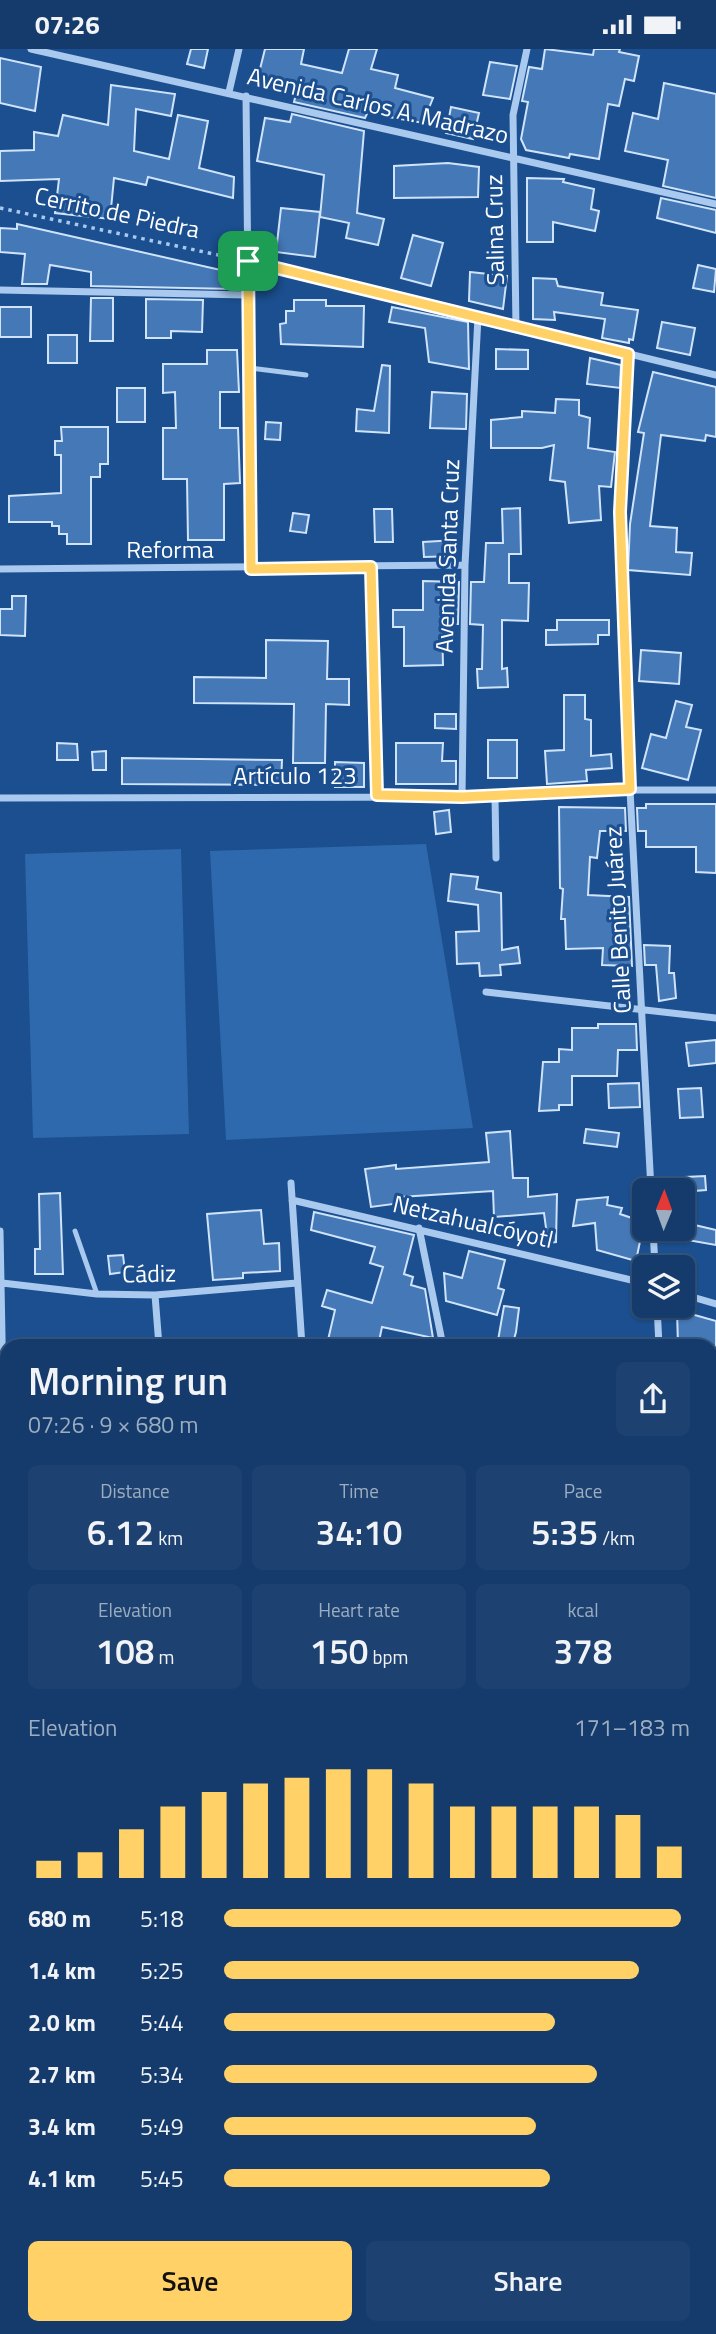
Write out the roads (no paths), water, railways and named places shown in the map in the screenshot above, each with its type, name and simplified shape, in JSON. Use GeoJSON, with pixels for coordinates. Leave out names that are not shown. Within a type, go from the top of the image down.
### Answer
{"type":"FeatureCollection","features":[{"type":"Feature","properties":{"kind":"street","name":"Avenida Carlos A. Madrazo"},"geometry":{"type":"LineString","coordinates":[[31,49],[716,204]]}},
{"type":"Feature","properties":{"kind":"street"},"geometry":{"type":"LineString","coordinates":[[229,92],[239,49]]}},
{"type":"Feature","properties":{"kind":"street","name":"Salina Cruz"},"geometry":{"type":"LineString","coordinates":[[516,328],[513,115],[527,49]]}},
{"type":"Feature","properties":{"kind":"street"},"geometry":{"type":"LineString","coordinates":[[246,96],[251,569]]}},
{"type":"Feature","properties":{"kind":"street"},"geometry":{"type":"LineString","coordinates":[[248,261],[716,375]]}},
{"type":"Feature","properties":{"kind":"street"},"geometry":{"type":"LineString","coordinates":[[0,290],[248,295]]}},
{"type":"Feature","properties":{"kind":"street","name":"Avenida Santa Cruz"},"geometry":{"type":"LineString","coordinates":[[462,797],[465,565],[478,317]]}},
{"type":"Feature","properties":{"kind":"street","name":"Calle Benito Juárez"},"geometry":{"type":"LineString","coordinates":[[628,354],[620,512],[630,789],[650,1178]]}},
{"type":"Feature","properties":{"kind":"street","name":"Reforma"},"geometry":{"type":"LineString","coordinates":[[0,569],[251,569],[465,565]]}},
{"type":"Feature","properties":{"kind":"street","name":"Artículo 123"},"geometry":{"type":"LineString","coordinates":[[0,798],[377,795],[462,797],[630,789],[716,790]]}},
{"type":"Feature","properties":{"kind":"street"},"geometry":{"type":"LineString","coordinates":[[495,796],[496,858]]}},
{"type":"Feature","properties":{"kind":"street"},"geometry":{"type":"LineString","coordinates":[[486,992],[716,1018]]}},
{"type":"Feature","properties":{"kind":"street"},"geometry":{"type":"LineString","coordinates":[[291,1183],[301,1339]]}},
{"type":"Feature","properties":{"kind":"street","name":"Netzahualcóyotl"},"geometry":{"type":"LineString","coordinates":[[292,1200],[632,1280]]}},
{"type":"Feature","properties":{"kind":"street"},"geometry":{"type":"LineString","coordinates":[[419,1228],[442,1339]]}},
{"type":"Feature","properties":{"kind":"street"},"geometry":{"type":"LineString","coordinates":[[0,1231],[3,1339]]}},
{"type":"Feature","properties":{"kind":"street","name":"Cádiz"},"geometry":{"type":"LineString","coordinates":[[2,1283],[97,1294],[155,1295],[297,1283]]}},
{"type":"Feature","properties":{"kind":"street"},"geometry":{"type":"LineString","coordinates":[[155,1295],[158,1339]]}},
{"type":"Feature","properties":{"kind":"street"},"geometry":{"type":"LineString","coordinates":[[695,1298],[716,1304]]}},
{"type":"Feature","properties":{"kind":"street"},"geometry":{"type":"LineString","coordinates":[[658,1318],[659,1339]]}},
{"type":"Feature","properties":{"kind":"lane"},"geometry":{"type":"LineString","coordinates":[[250,368],[306,375]]}},
{"type":"Feature","properties":{"kind":"lane"},"geometry":{"type":"LineString","coordinates":[[75,1231],[97,1294]]}}]}
